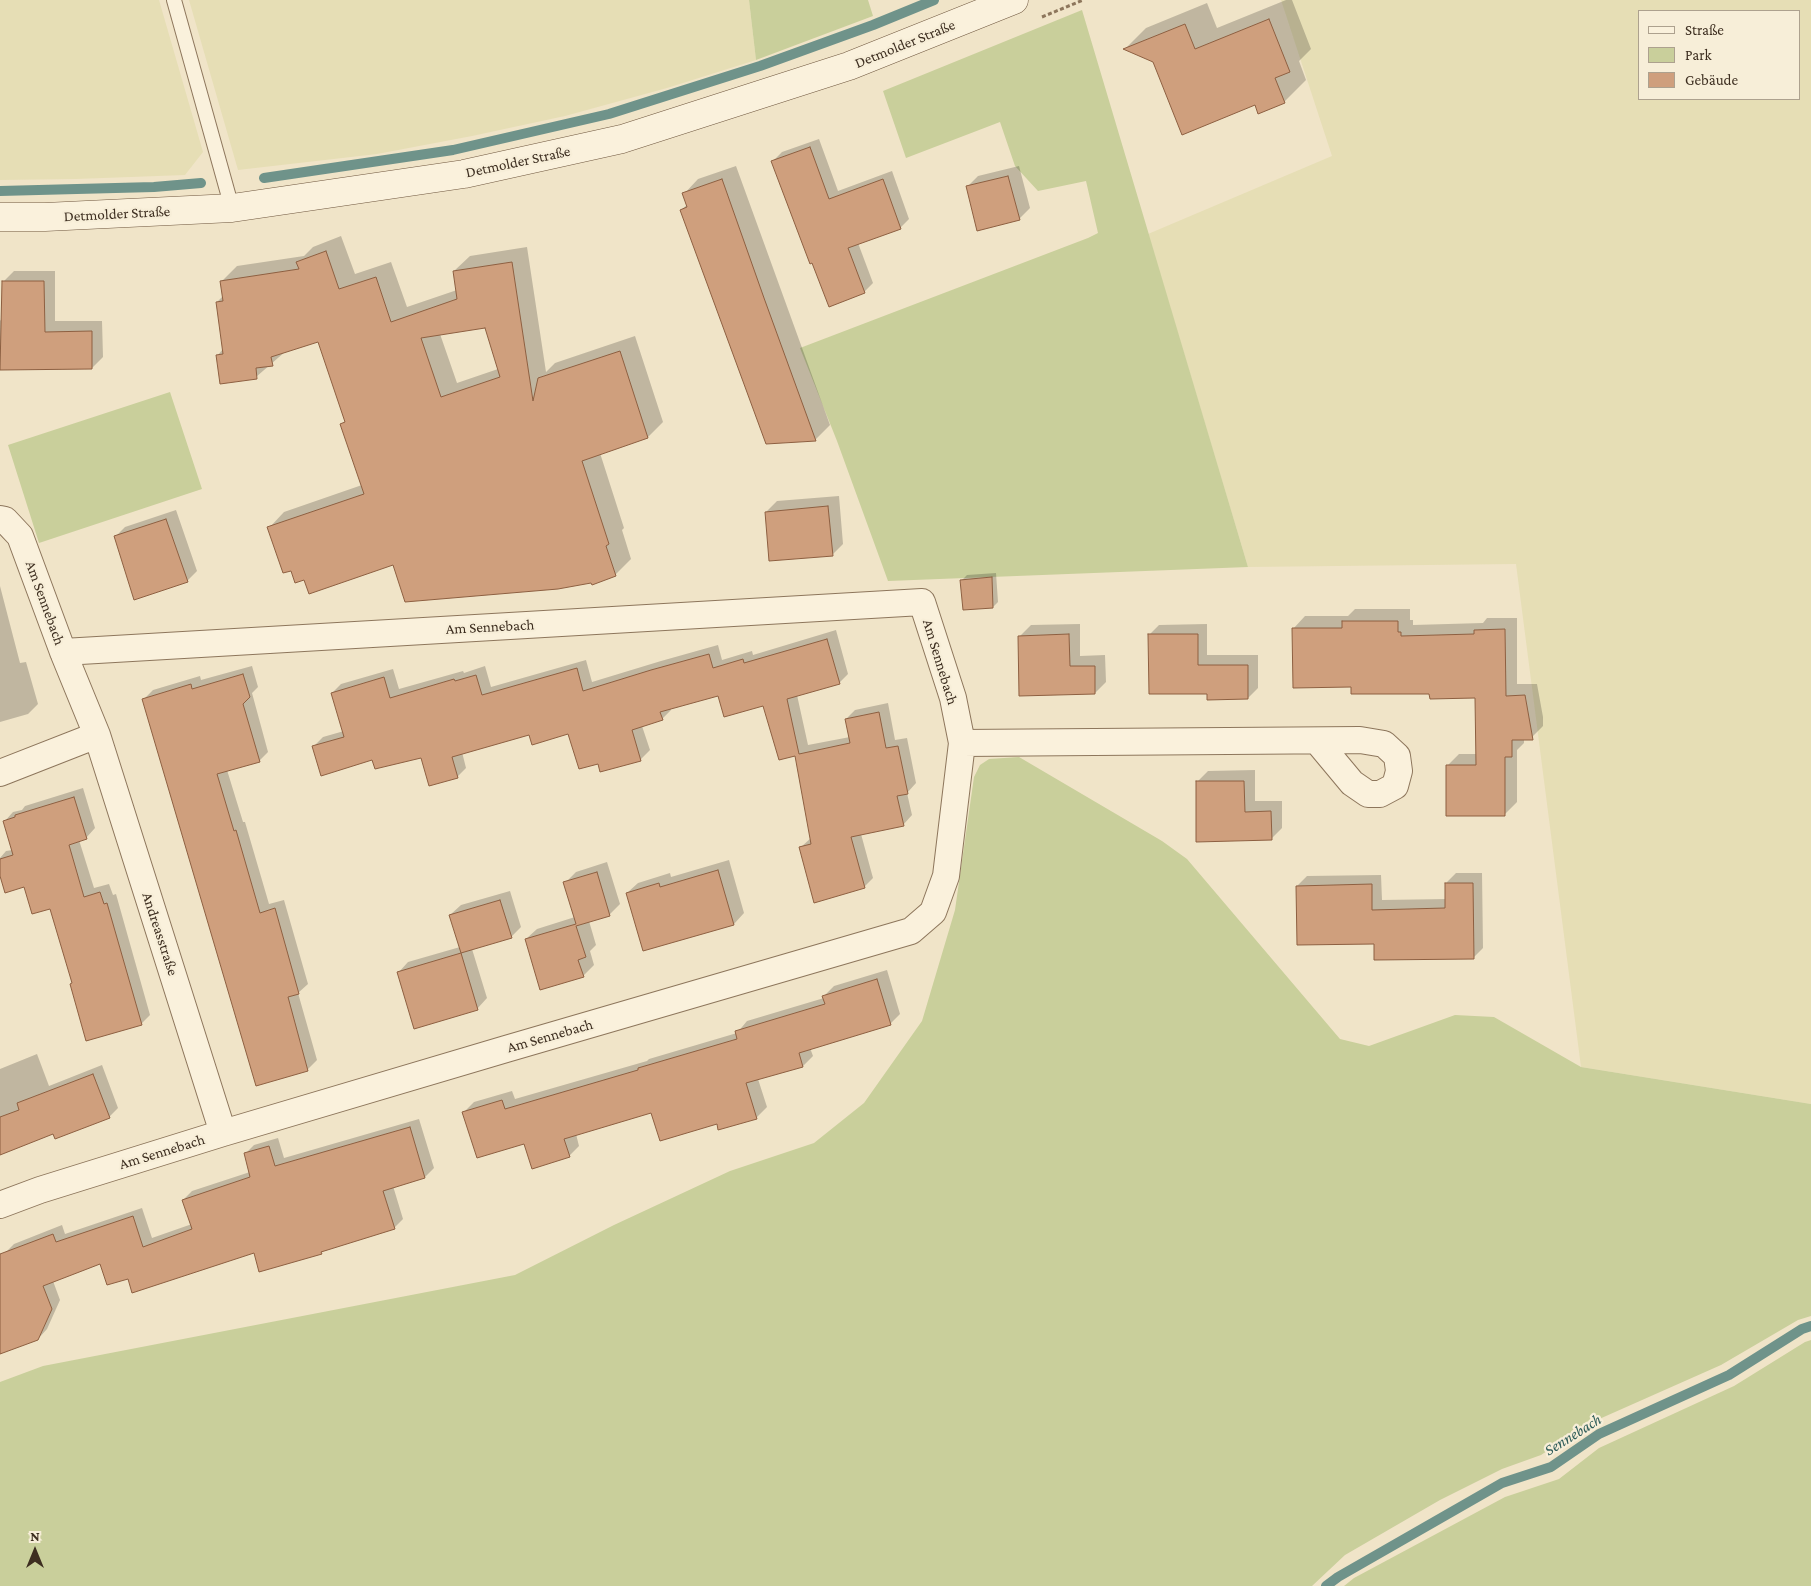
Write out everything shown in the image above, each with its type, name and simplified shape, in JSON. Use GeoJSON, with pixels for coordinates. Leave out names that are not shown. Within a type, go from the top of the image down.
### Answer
{"type":"FeatureCollection","features":[{"type":"Feature","properties":{"kind":"main road","name":"Detmolder Straße"},"geometry":{"type":"LineString","coordinates":[[0,217],[45,217],[232,208],[464,174],[622,139],[849,66],[1014,0]]}},
{"type":"Feature","properties":{"kind":"street","name":"Am Sennebach"},"geometry":{"type":"LineString","coordinates":[[0,519],[5,520],[20,536],[63,652],[922,602],[953,698],[962,743],[946,876],[933,912],[911,931],[506,1048],[223,1133],[40,1190],[0,1206]]}},
{"type":"Feature","properties":{"kind":"street","name":"Andreasstraße"},"geometry":{"type":"LineString","coordinates":[[63,652],[97,735],[223,1133]]}},
{"type":"Feature","properties":{"kind":"street"},"geometry":{"type":"LineString","coordinates":[[0,773],[97,735]]}},
{"type":"Feature","properties":{"kind":"street"},"geometry":{"type":"LineString","coordinates":[[962,743],[1317,741]]}},
{"type":"Feature","properties":{"kind":"lane"},"geometry":{"type":"LineString","coordinates":[[174,0],[232,208]]}},
{"type":"Feature","properties":{"kind":"shaded area"},"geometry":{"type":"Polygon","coordinates":[[[0,0],[159,0],[203,152],[185,175],[0,180],[0,0]]]}},
{"type":"Feature","properties":{"kind":"shaded area"},"geometry":{"type":"Polygon","coordinates":[[[189,0],[749,0],[756,60],[667,88],[565,116],[472,136],[377,154],[238,170],[189,0]]]}},
{"type":"Feature","properties":{"kind":"shaded area"},"geometry":{"type":"Polygon","coordinates":[[[1281,0],[1811,0],[1811,1104],[1581,1067],[1516,564],[1248,567],[1148,234],[1332,156],[1281,0]]]}},
{"type":"Feature","properties":{"kind":"green space"},"geometry":{"type":"Polygon","coordinates":[[[749,0],[868,0],[873,16],[756,60],[749,0]]]}},
{"type":"Feature","properties":{"kind":"green space"},"geometry":{"type":"Polygon","coordinates":[[[1082,10],[1248,567],[888,581],[837,441],[800,348],[1098,233],[1086,181],[1038,191],[1015,166],[1000,122],[906,158],[883,91],[1082,10]]]}},
{"type":"Feature","properties":{"kind":"green space"},"geometry":{"type":"Polygon","coordinates":[[[170,392],[202,489],[39,543],[8,445],[170,392]]]}},
{"type":"Feature","properties":{"kind":"green space"},"geometry":{"type":"Polygon","coordinates":[[[1019,757],[1162,841],[1187,859],[1340,1039],[1369,1046],[1455,1015],[1494,1017],[1581,1067],[1811,1104],[1811,1316],[1798,1320],[1721,1365],[1588,1424],[1541,1455],[1502,1469],[1440,1500],[1345,1555],[1312,1586],[0,1586],[0,1382],[43,1366],[515,1275],[614,1225],[730,1171],[814,1143],[864,1103],[922,1021],[955,910],[974,777],[980,765],[989,759],[1019,757]]]}},
{"type":"Feature","properties":{"kind":"green space"},"geometry":{"type":"Polygon","coordinates":[[[1811,1340],[1811,1586],[1344,1586],[1354,1578],[1505,1497],[1559,1479],[1599,1448],[1734,1386],[1811,1340]]]}},
{"type":"Feature","properties":{"kind":"building"},"geometry":{"type":"Polygon","coordinates":[[[1269,19],[1290,72],[1275,78],[1285,103],[1258,114],[1255,105],[1182,135],[1153,62],[1123,49],[1185,24],[1195,49],[1269,19]]]}},
{"type":"Feature","properties":{"kind":"building"},"geometry":{"type":"Polygon","coordinates":[[[810,147],[829,199],[883,179],[901,229],[848,248],[865,293],[829,307],[812,263],[810,264],[771,161],[810,147]]]}},
{"type":"Feature","properties":{"kind":"building"},"geometry":{"type":"Polygon","coordinates":[[[1008,176],[1020,220],[977,231],[966,186],[1008,176]]]}},
{"type":"Feature","properties":{"kind":"building"},"geometry":{"type":"Polygon","coordinates":[[[722,179],[816,441],[766,444],[680,210],[687,207],[682,193],[722,179]]]}},
{"type":"Feature","properties":{"kind":"building"},"geometry":{"type":"Polygon","coordinates":[[[326,251],[339,289],[376,277],[391,322],[457,299],[453,271],[512,262],[533,401],[538,378],[620,351],[648,438],[582,461],[609,544],[606,546],[616,576],[592,585],[591,583],[558,589],[405,602],[393,565],[309,594],[304,580],[295,583],[291,571],[283,573],[267,527],[364,494],[340,424],[345,422],[318,342],[271,357],[273,366],[256,368],[257,379],[220,384],[216,355],[223,354],[216,302],[223,301],[220,281],[299,269],[296,262],[326,251]],[[485,328],[421,338],[441,397],[500,377],[485,328]]]}},
{"type":"Feature","properties":{"kind":"building"},"geometry":{"type":"Polygon","coordinates":[[[2,281],[44,281],[45,332],[92,331],[92,369],[0,370],[2,281]]]}},
{"type":"Feature","properties":{"kind":"building"},"geometry":{"type":"Polygon","coordinates":[[[828,506],[833,556],[769,561],[765,512],[828,506]]]}},
{"type":"Feature","properties":{"kind":"building"},"geometry":{"type":"Polygon","coordinates":[[[166,519],[188,582],[134,600],[114,536],[166,519]]]}},
{"type":"Feature","properties":{"kind":"building"},"geometry":{"type":"Polygon","coordinates":[[[992,577],[993,608],[963,610],[960,580],[992,577]]]}},
{"type":"Feature","properties":{"kind":"building"},"geometry":{"type":"Polygon","coordinates":[[[1342,621],[1398,621],[1398,632],[1401,632],[1401,636],[1474,634],[1474,630],[1505,629],[1506,696],[1525,695],[1533,740],[1512,740],[1512,757],[1505,757],[1505,816],[1446,816],[1446,765],[1476,765],[1475,698],[1430,699],[1429,694],[1351,694],[1351,687],[1293,688],[1292,628],[1342,628],[1342,621]]]}},
{"type":"Feature","properties":{"kind":"building"},"geometry":{"type":"Polygon","coordinates":[[[1069,634],[1070,666],[1095,666],[1095,694],[1019,696],[1018,636],[1069,634]]]}},
{"type":"Feature","properties":{"kind":"building"},"geometry":{"type":"Polygon","coordinates":[[[1148,634],[1198,634],[1198,665],[1248,665],[1248,699],[1207,700],[1207,694],[1149,694],[1148,634]]]}},
{"type":"Feature","properties":{"kind":"building"},"geometry":{"type":"Polygon","coordinates":[[[827,639],[840,684],[787,699],[799,754],[850,743],[845,719],[879,712],[886,748],[898,746],[908,794],[897,796],[904,826],[851,837],[865,888],[814,903],[799,847],[811,844],[795,756],[779,760],[763,706],[724,717],[718,696],[660,712],[663,720],[632,730],[641,761],[600,772],[598,764],[579,769],[568,734],[532,745],[529,735],[452,757],[458,778],[429,786],[421,758],[375,769],[372,760],[321,776],[312,746],[344,737],[331,693],[384,677],[390,698],[454,679],[455,681],[476,675],[482,695],[577,668],[583,691],[709,654],[713,668],[743,659],[744,663],[827,639]]]}},
{"type":"Feature","properties":{"kind":"building"},"geometry":{"type":"Polygon","coordinates":[[[243,674],[250,697],[243,704],[260,762],[217,774],[234,831],[236,830],[260,913],[275,908],[299,994],[288,997],[308,1071],[256,1086],[142,699],[191,684],[192,689],[243,674]]]}},
{"type":"Feature","properties":{"kind":"building"},"geometry":{"type":"Polygon","coordinates":[[[1196,781],[1244,781],[1245,812],[1271,811],[1272,840],[1196,842],[1196,781]]]}},
{"type":"Feature","properties":{"kind":"building"},"geometry":{"type":"Polygon","coordinates":[[[74,797],[87,839],[69,845],[84,897],[100,892],[104,904],[107,903],[142,1025],[86,1041],[70,984],[72,983],[50,909],[32,914],[24,887],[5,893],[0,876],[0,859],[13,855],[3,821],[15,817],[15,815],[74,797]]]}},
{"type":"Feature","properties":{"kind":"building"},"geometry":{"type":"Polygon","coordinates":[[[718,870],[734,925],[643,951],[626,893],[659,883],[660,887],[718,870]]]}},
{"type":"Feature","properties":{"kind":"building"},"geometry":{"type":"Polygon","coordinates":[[[597,872],[610,916],[576,926],[586,957],[578,960],[584,977],[540,990],[525,939],[576,924],[563,882],[597,872]]]}},
{"type":"Feature","properties":{"kind":"building"},"geometry":{"type":"Polygon","coordinates":[[[1445,883],[1473,883],[1474,959],[1374,960],[1374,944],[1297,945],[1296,886],[1372,884],[1372,910],[1445,908],[1445,883]]]}},
{"type":"Feature","properties":{"kind":"building"},"geometry":{"type":"Polygon","coordinates":[[[500,900],[512,938],[461,953],[449,915],[500,900]]]}},
{"type":"Feature","properties":{"kind":"building"},"geometry":{"type":"Polygon","coordinates":[[[461,953],[478,1010],[414,1029],[397,972],[461,953]]]}},
{"type":"Feature","properties":{"kind":"building"},"geometry":{"type":"Polygon","coordinates":[[[877,979],[891,1025],[799,1053],[803,1067],[746,1083],[757,1119],[718,1130],[717,1124],[660,1141],[651,1113],[564,1139],[570,1157],[532,1169],[524,1144],[477,1158],[462,1112],[502,1100],[505,1109],[737,1039],[735,1031],[825,1004],[822,996],[877,979]]]}},
{"type":"Feature","properties":{"kind":"building"},"geometry":{"type":"Polygon","coordinates":[[[93,1074],[110,1118],[55,1139],[53,1134],[0,1155],[0,1117],[19,1110],[17,1103],[93,1074]]]}},
{"type":"Feature","properties":{"kind":"building"},"geometry":{"type":"Polygon","coordinates":[[[410,1127],[425,1178],[383,1191],[395,1229],[321,1252],[322,1254],[259,1272],[254,1253],[132,1293],[128,1279],[107,1285],[100,1264],[43,1286],[52,1309],[38,1340],[0,1354],[0,1254],[53,1234],[56,1242],[133,1216],[143,1247],[192,1229],[182,1200],[250,1177],[244,1153],[269,1146],[275,1166],[410,1127]]]}},
{"type":"Feature","properties":{"kind":"waterway"},"geometry":{"type":"LineString","coordinates":[[264,178],[453,150],[609,114],[760,66],[873,25],[934,0]]}},
{"type":"Feature","properties":{"kind":"waterway"},"geometry":{"type":"LineString","coordinates":[[0,191],[154,187],[201,183]]}},
{"type":"Feature","properties":{"kind":"waterway","name":"Sennebach"},"geometry":{"type":"LineString","coordinates":[[1326,1586],[1338,1577],[1502,1483],[1551,1467],[1599,1434],[1729,1375],[1802,1329],[1811,1326]]}}]}
